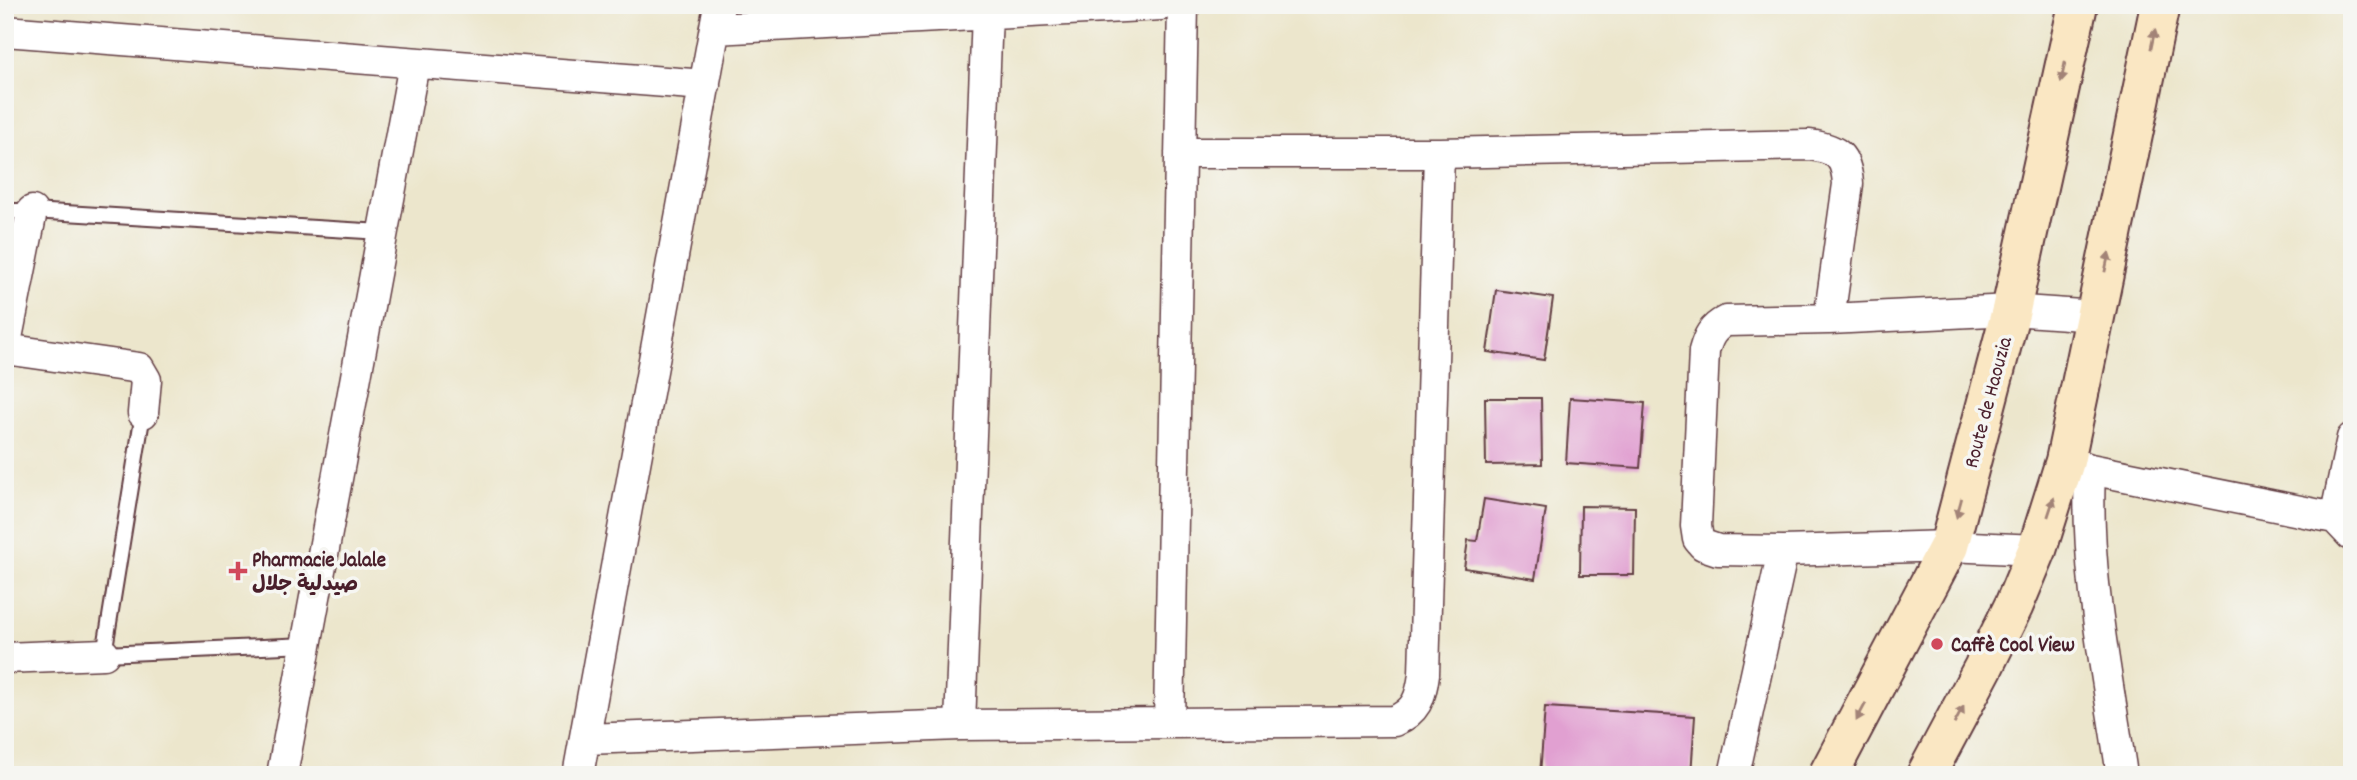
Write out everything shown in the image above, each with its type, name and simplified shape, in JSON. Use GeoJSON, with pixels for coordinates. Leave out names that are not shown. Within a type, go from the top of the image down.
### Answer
{"type":"FeatureCollection","features":[{"type":"Feature","properties":{"kind":"street"},"geometry":{"type":"LineString","coordinates":[[579,775],[717,17],[987,13],[1161,5]]}},
{"type":"Feature","properties":{"kind":"street"},"geometry":{"type":"LineString","coordinates":[[1169,722],[1183,5]]}},
{"type":"Feature","properties":{"kind":"street"},"geometry":{"type":"LineString","coordinates":[[1926,775],[2014,606],[2077,465],[2096,316],[2160,5]]}},
{"type":"Feature","properties":{"kind":"street","name":"Route de Haouzia"},"geometry":{"type":"LineString","coordinates":[[1828,775],[1949,546],[2011,310],[2075,12]]}},
{"type":"Feature","properties":{"kind":"street"},"geometry":{"type":"LineString","coordinates":[[960,725],[987,13]]}},
{"type":"Feature","properties":{"kind":"street"},"geometry":{"type":"LineString","coordinates":[[5,31],[705,85]]}},
{"type":"Feature","properties":{"kind":"street"},"geometry":{"type":"LineString","coordinates":[[282,775],[414,64]]}},
{"type":"Feature","properties":{"kind":"street"},"geometry":{"type":"LineString","coordinates":[[1180,153],[1439,153],[1811,145],[1829,148],[1840,156],[1847,169],[1848,184],[1829,319]]}},
{"type":"Feature","properties":{"kind":"street"},"geometry":{"type":"LineString","coordinates":[[586,739],[960,725],[1394,721],[1407,716],[1417,705],[1424,674],[1439,153]]}},
{"type":"Feature","properties":{"kind":"street"},"geometry":{"type":"LineString","coordinates":[[19,211],[5,348],[139,369],[146,380],[143,413]]}},
{"type":"Feature","properties":{"kind":"street"},"geometry":{"type":"LineString","coordinates":[[2037,550],[1949,546],[1783,551],[1711,549],[1698,539],[1696,526],[1704,351],[1715,326],[1726,320],[1829,319],[2011,310],[2096,316]]}},
{"type":"Feature","properties":{"kind":"street"},"geometry":{"type":"LineString","coordinates":[[2077,465],[2344,527],[2352,438]]}},
{"type":"Feature","properties":{"kind":"street"},"geometry":{"type":"LineString","coordinates":[[2077,465],[2088,507],[2092,570],[2122,775]]}},
{"type":"Feature","properties":{"kind":"street"},"geometry":{"type":"LineString","coordinates":[[1734,775],[1783,551]]}},
{"type":"Feature","properties":{"kind":"street"},"geometry":{"type":"LineString","coordinates":[[5,658],[104,654]]}},
{"type":"Feature","properties":{"kind":"lane"},"geometry":{"type":"LineString","coordinates":[[19,211],[382,232]]}},
{"type":"Feature","properties":{"kind":"lane"},"geometry":{"type":"LineString","coordinates":[[143,413],[104,654],[306,645]]}},
{"type":"Feature","properties":{"kind":"building"},"geometry":{"type":"Polygon","coordinates":[[[1496,290],[1553,298],[1544,360],[1487,352],[1496,290]]]}},
{"type":"Feature","properties":{"kind":"building"},"geometry":{"type":"Polygon","coordinates":[[[1485,398],[1541,398],[1542,464],[1486,465],[1485,398]]]}},
{"type":"Feature","properties":{"kind":"building"},"geometry":{"type":"Polygon","coordinates":[[[1570,398],[1645,403],[1640,468],[1566,463],[1570,398]]]}},
{"type":"Feature","properties":{"kind":"building"},"geometry":{"type":"Polygon","coordinates":[[[1484,499],[1546,509],[1535,579],[1464,568],[1468,540],[1477,541],[1484,499]]]}},
{"type":"Feature","properties":{"kind":"building"},"geometry":{"type":"Polygon","coordinates":[[[1581,506],[1635,507],[1634,575],[1580,575],[1581,506]]]}},
{"type":"Feature","properties":{"kind":"building"},"geometry":{"type":"Polygon","coordinates":[[[1545,707],[1695,716],[1691,775],[1540,775],[1545,707]]]}},
{"type":"Feature","properties":{"kind":"building"},"geometry":{"type":"Polygon","coordinates":[[[1469,770],[1510,773],[1510,775],[1469,775],[1469,770]]]}},
{"type":"Feature","properties":{"kind":"place","name":"Pharmacie Jalale صيدلية جلال"},"geometry":{"type":"Point","coordinates":[238,571]}},
{"type":"Feature","properties":{"kind":"place","name":"Caffè Cool View"},"geometry":{"type":"Point","coordinates":[1937,644]}}]}
